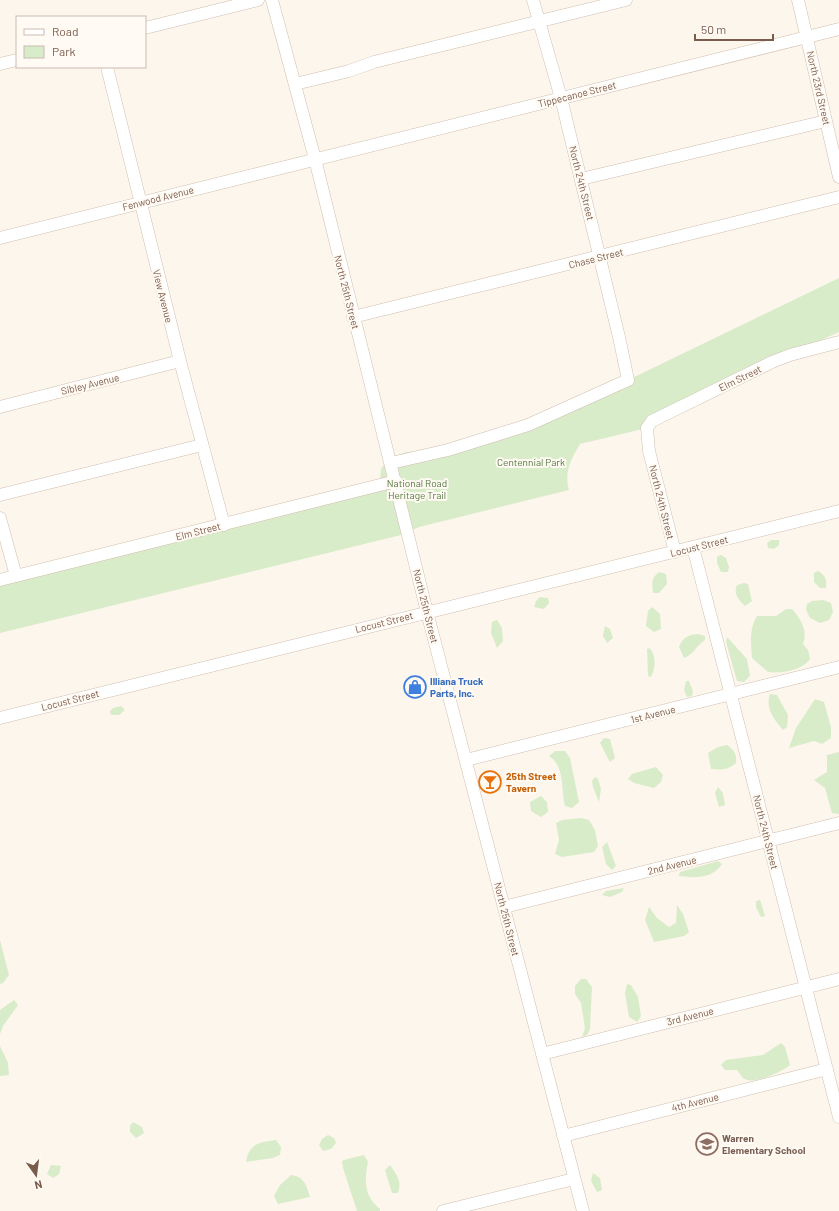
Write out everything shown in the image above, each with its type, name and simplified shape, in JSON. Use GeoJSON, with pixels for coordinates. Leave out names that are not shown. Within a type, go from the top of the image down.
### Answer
{"type":"FeatureCollection","features":[{"type":"Feature","properties":{"kind":"street"},"geometry":{"type":"LineString","coordinates":[[146,28],[258,0]]}},
{"type":"Feature","properties":{"kind":"street","name":"North 25th Street"},"geometry":{"type":"LineString","coordinates":[[272,0],[315,159],[353,317],[396,481],[427,612],[582,1211]]}},
{"type":"Feature","properties":{"kind":"street","name":"North 24th Street"},"geometry":{"type":"LineString","coordinates":[[391,463],[448,450],[528,425],[628,380],[626,366],[562,98],[534,0]]}},
{"type":"Feature","properties":{"kind":"street"},"geometry":{"type":"LineString","coordinates":[[295,84],[349,71],[374,62],[626,0]]}},
{"type":"Feature","properties":{"kind":"street","name":"North 23rd Street"},"geometry":{"type":"LineString","coordinates":[[798,0],[839,177]]}},
{"type":"Feature","properties":{"kind":"street","name":"Tippecanoe Street"},"geometry":{"type":"LineString","coordinates":[[315,159],[839,29]]}},
{"type":"Feature","properties":{"kind":"street"},"geometry":{"type":"LineString","coordinates":[[0,64],[16,60]]}},
{"type":"Feature","properties":{"kind":"street","name":"View Avenue"},"geometry":{"type":"LineString","coordinates":[[107,68],[180,361],[224,525]]}},
{"type":"Feature","properties":{"kind":"street"},"geometry":{"type":"LineString","coordinates":[[581,179],[826,121]]}},
{"type":"Feature","properties":{"kind":"street","name":"Fenwood Avenue"},"geometry":{"type":"LineString","coordinates":[[0,238],[315,159]]}},
{"type":"Feature","properties":{"kind":"street","name":"Chase Street"},"geometry":{"type":"LineString","coordinates":[[353,317],[600,258],[839,198]]}},
{"type":"Feature","properties":{"kind":"street","name":"Elm Street"},"geometry":{"type":"LineString","coordinates":[[647,428],[652,421],[772,362],[790,355],[839,342]]}},
{"type":"Feature","properties":{"kind":"street","name":"Sibley Avenue"},"geometry":{"type":"LineString","coordinates":[[0,407],[180,361]]}},
{"type":"Feature","properties":{"kind":"street","name":"North 24th Street"},"geometry":{"type":"LineString","coordinates":[[647,428],[649,451],[675,552]]}},
{"type":"Feature","properties":{"kind":"street"},"geometry":{"type":"LineString","coordinates":[[0,495],[202,445]]}},
{"type":"Feature","properties":{"kind":"street","name":"Elm Street"},"geometry":{"type":"LineString","coordinates":[[0,580],[396,481]]}},
{"type":"Feature","properties":{"kind":"street","name":"Locust Street"},"geometry":{"type":"LineString","coordinates":[[0,718],[839,511]]}},
{"type":"Feature","properties":{"kind":"street"},"geometry":{"type":"LineString","coordinates":[[0,518],[16,576]]}},
{"type":"Feature","properties":{"kind":"street","name":"North 24th Street"},"geometry":{"type":"LineString","coordinates":[[693,548],[839,1117]]}},
{"type":"Feature","properties":{"kind":"street","name":"1st Avenue"},"geometry":{"type":"LineString","coordinates":[[466,760],[839,667]]}},
{"type":"Feature","properties":{"kind":"street","name":"2nd Avenue"},"geometry":{"type":"LineString","coordinates":[[504,907],[839,823]]}},
{"type":"Feature","properties":{"kind":"street","name":"3rd Avenue"},"geometry":{"type":"LineString","coordinates":[[542,1054],[839,979]]}},
{"type":"Feature","properties":{"kind":"street","name":"4th Avenue"},"geometry":{"type":"LineString","coordinates":[[563,1136],[826,1069]]}},
{"type":"Feature","properties":{"kind":"street"},"geometry":{"type":"LineString","coordinates":[[443,1211],[574,1179]]}},
{"type":"Feature","properties":{"kind":"green space","name":"National Road Heritage Trail"},"geometry":{"type":"Polygon","coordinates":[[[839,278],[839,332],[772,362],[647,428],[580,444],[569,466],[567,477],[569,490],[419,527],[401,535],[0,633],[0,580],[380,480],[381,469],[388,459],[406,452],[448,450],[628,380],[839,278]]]}},
{"type":"Feature","properties":{"kind":"green space"},"geometry":{"type":"Polygon","coordinates":[[[771,540],[779,540],[779,545],[774,549],[768,548],[767,543],[771,540]]]}},
{"type":"Feature","properties":{"kind":"green space"},"geometry":{"type":"Polygon","coordinates":[[[721,555],[726,558],[729,567],[728,572],[721,572],[717,563],[717,557],[721,555]]]}},
{"type":"Feature","properties":{"kind":"green space"},"geometry":{"type":"Polygon","coordinates":[[[818,571],[825,578],[826,588],[820,588],[814,582],[814,573],[818,571]]]}},
{"type":"Feature","properties":{"kind":"green space"},"geometry":{"type":"Polygon","coordinates":[[[659,572],[666,574],[667,584],[659,593],[653,593],[653,579],[659,572]]]}},
{"type":"Feature","properties":{"kind":"green space"},"geometry":{"type":"Polygon","coordinates":[[[744,583],[748,584],[752,601],[745,606],[736,594],[737,585],[744,583]]]}},
{"type":"Feature","properties":{"kind":"green space"},"geometry":{"type":"Polygon","coordinates":[[[540,597],[548,598],[549,603],[544,609],[534,607],[536,601],[540,597]]]}},
{"type":"Feature","properties":{"kind":"green space"},"geometry":{"type":"Polygon","coordinates":[[[823,600],[831,603],[833,612],[829,620],[820,623],[810,618],[806,610],[807,604],[812,601],[823,600]]]}},
{"type":"Feature","properties":{"kind":"green space"},"geometry":{"type":"Polygon","coordinates":[[[652,607],[660,614],[661,629],[654,632],[646,626],[648,611],[652,607]]]}},
{"type":"Feature","properties":{"kind":"green space"},"geometry":{"type":"Polygon","coordinates":[[[786,609],[792,609],[803,625],[805,634],[803,644],[808,650],[810,659],[802,666],[791,670],[768,672],[752,658],[751,636],[754,621],[757,616],[776,616],[786,609]]]}},
{"type":"Feature","properties":{"kind":"green space"},"geometry":{"type":"Polygon","coordinates":[[[497,620],[502,628],[503,641],[497,648],[491,633],[492,622],[497,620]]]}},
{"type":"Feature","properties":{"kind":"green space"},"geometry":{"type":"Polygon","coordinates":[[[605,626],[610,629],[613,638],[607,643],[603,636],[605,626]]]}},
{"type":"Feature","properties":{"kind":"green space"},"geometry":{"type":"Polygon","coordinates":[[[698,634],[705,636],[705,640],[690,655],[684,658],[679,647],[682,641],[686,637],[698,634]]]}},
{"type":"Feature","properties":{"kind":"green space"},"geometry":{"type":"Polygon","coordinates":[[[727,637],[747,659],[750,676],[744,682],[737,681],[726,642],[727,637]]]}},
{"type":"Feature","properties":{"kind":"green space"},"geometry":{"type":"Polygon","coordinates":[[[650,648],[655,662],[651,677],[648,676],[647,649],[650,648]]]}},
{"type":"Feature","properties":{"kind":"green space"},"geometry":{"type":"Polygon","coordinates":[[[686,681],[689,681],[693,691],[692,696],[687,697],[684,690],[686,681]]]}},
{"type":"Feature","properties":{"kind":"green space"},"geometry":{"type":"Polygon","coordinates":[[[770,694],[777,695],[788,715],[787,727],[783,730],[771,714],[769,704],[770,694]]]}},
{"type":"Feature","properties":{"kind":"green space"},"geometry":{"type":"Polygon","coordinates":[[[815,699],[824,702],[831,727],[831,738],[822,744],[814,741],[789,748],[796,728],[815,699]]]}},
{"type":"Feature","properties":{"kind":"green space"},"geometry":{"type":"Polygon","coordinates":[[[121,706],[125,710],[119,715],[111,715],[110,711],[113,708],[121,706]]]}},
{"type":"Feature","properties":{"kind":"green space"},"geometry":{"type":"Polygon","coordinates":[[[604,738],[610,739],[615,758],[610,762],[600,743],[604,738]]]}},
{"type":"Feature","properties":{"kind":"green space"},"geometry":{"type":"Polygon","coordinates":[[[727,745],[734,752],[736,763],[724,769],[711,769],[708,753],[718,747],[727,745]]]}},
{"type":"Feature","properties":{"kind":"green space"},"geometry":{"type":"Polygon","coordinates":[[[555,751],[565,751],[570,758],[579,802],[572,808],[565,806],[560,772],[554,760],[549,756],[555,751]]]}},
{"type":"Feature","properties":{"kind":"green space"},"geometry":{"type":"Polygon","coordinates":[[[839,752],[839,814],[832,813],[825,788],[814,780],[827,772],[827,755],[839,752]]]}},
{"type":"Feature","properties":{"kind":"green space"},"geometry":{"type":"Polygon","coordinates":[[[656,767],[663,775],[661,782],[654,788],[634,783],[628,779],[632,774],[656,767]]]}},
{"type":"Feature","properties":{"kind":"green space"},"geometry":{"type":"Polygon","coordinates":[[[595,777],[598,779],[601,789],[599,802],[592,781],[595,777]]]}},
{"type":"Feature","properties":{"kind":"green space"},"geometry":{"type":"Polygon","coordinates":[[[718,787],[723,793],[725,805],[719,807],[715,793],[718,787]]]}},
{"type":"Feature","properties":{"kind":"green space"},"geometry":{"type":"Polygon","coordinates":[[[541,796],[547,802],[548,812],[541,817],[531,811],[530,802],[541,796]]]}},
{"type":"Feature","properties":{"kind":"green space"},"geometry":{"type":"Polygon","coordinates":[[[581,818],[589,820],[595,830],[598,846],[594,852],[562,857],[555,854],[559,840],[556,823],[562,820],[581,818]]]}},
{"type":"Feature","properties":{"kind":"green space"},"geometry":{"type":"Polygon","coordinates":[[[607,842],[616,866],[612,870],[606,864],[602,847],[607,842]]]}},
{"type":"Feature","properties":{"kind":"green space"},"geometry":{"type":"Polygon","coordinates":[[[718,861],[722,864],[718,869],[708,875],[697,877],[679,876],[680,872],[718,861]]]}},
{"type":"Feature","properties":{"kind":"green space"},"geometry":{"type":"Polygon","coordinates":[[[624,888],[622,892],[610,897],[602,895],[606,891],[624,888]]]}},
{"type":"Feature","properties":{"kind":"green space"},"geometry":{"type":"Polygon","coordinates":[[[760,900],[765,916],[761,917],[756,907],[756,901],[760,900]]]}},
{"type":"Feature","properties":{"kind":"green space"},"geometry":{"type":"Polygon","coordinates":[[[677,905],[683,914],[689,932],[684,936],[654,942],[645,920],[649,907],[657,918],[669,927],[676,923],[677,905]]]}},
{"type":"Feature","properties":{"kind":"green space"},"geometry":{"type":"Polygon","coordinates":[[[0,940],[9,975],[3,983],[0,984],[0,940]]]}},
{"type":"Feature","properties":{"kind":"green space"},"geometry":{"type":"Polygon","coordinates":[[[581,979],[586,979],[592,987],[590,1029],[587,1035],[582,1037],[585,1028],[581,1003],[575,994],[575,986],[581,979]]]}},
{"type":"Feature","properties":{"kind":"green space"},"geometry":{"type":"Polygon","coordinates":[[[627,984],[631,985],[638,997],[641,1016],[637,1022],[629,1017],[625,993],[627,984]]]}},
{"type":"Feature","properties":{"kind":"green space"},"geometry":{"type":"Polygon","coordinates":[[[14,1000],[18,1005],[3,1026],[0,1034],[0,1010],[14,1000]]]}},
{"type":"Feature","properties":{"kind":"green space"},"geometry":{"type":"Polygon","coordinates":[[[781,1043],[785,1047],[790,1065],[767,1077],[747,1080],[743,1078],[737,1070],[725,1070],[721,1065],[726,1060],[763,1055],[781,1043]]]}},
{"type":"Feature","properties":{"kind":"green space"},"geometry":{"type":"Polygon","coordinates":[[[0,1046],[8,1063],[9,1075],[0,1076],[0,1046]]]}},
{"type":"Feature","properties":{"kind":"green space"},"geometry":{"type":"Polygon","coordinates":[[[133,1122],[142,1127],[144,1133],[136,1138],[130,1132],[130,1126],[133,1122]]]}},
{"type":"Feature","properties":{"kind":"green space"},"geometry":{"type":"Polygon","coordinates":[[[328,1135],[334,1138],[336,1143],[331,1149],[323,1151],[319,1145],[322,1139],[328,1135]]]}},
{"type":"Feature","properties":{"kind":"green space"},"geometry":{"type":"Polygon","coordinates":[[[276,1140],[281,1147],[280,1155],[273,1158],[246,1162],[247,1156],[256,1145],[276,1140]]]}},
{"type":"Feature","properties":{"kind":"green space"},"geometry":{"type":"Polygon","coordinates":[[[364,1155],[368,1162],[366,1188],[371,1199],[380,1211],[357,1211],[343,1168],[342,1161],[364,1155]]]}},
{"type":"Feature","properties":{"kind":"green space"},"geometry":{"type":"Polygon","coordinates":[[[51,1165],[61,1166],[59,1174],[53,1178],[47,1174],[51,1165]]]}},
{"type":"Feature","properties":{"kind":"green space"},"geometry":{"type":"Polygon","coordinates":[[[390,1165],[397,1175],[399,1182],[398,1193],[392,1193],[385,1170],[390,1165]]]}},
{"type":"Feature","properties":{"kind":"green space"},"geometry":{"type":"Polygon","coordinates":[[[593,1173],[600,1178],[602,1190],[597,1192],[591,1181],[593,1173]]]}},
{"type":"Feature","properties":{"kind":"green space"},"geometry":{"type":"Polygon","coordinates":[[[291,1175],[296,1176],[304,1182],[310,1197],[278,1204],[274,1196],[280,1185],[291,1175]]]}},
{"type":"Feature","properties":{"kind":"place","name":"Illiana Truck Parts, Inc."},"geometry":{"type":"Point","coordinates":[415,687]}},
{"type":"Feature","properties":{"kind":"place","name":"25th Street Tavern"},"geometry":{"type":"Point","coordinates":[490,782]}},
{"type":"Feature","properties":{"kind":"place","name":"Warren Elementary School"},"geometry":{"type":"Point","coordinates":[707,1144]}},
{"type":"Feature","properties":{"kind":"park label","name":"Centennial Park"},"geometry":{"type":"Point","coordinates":[531,462]}}]}
